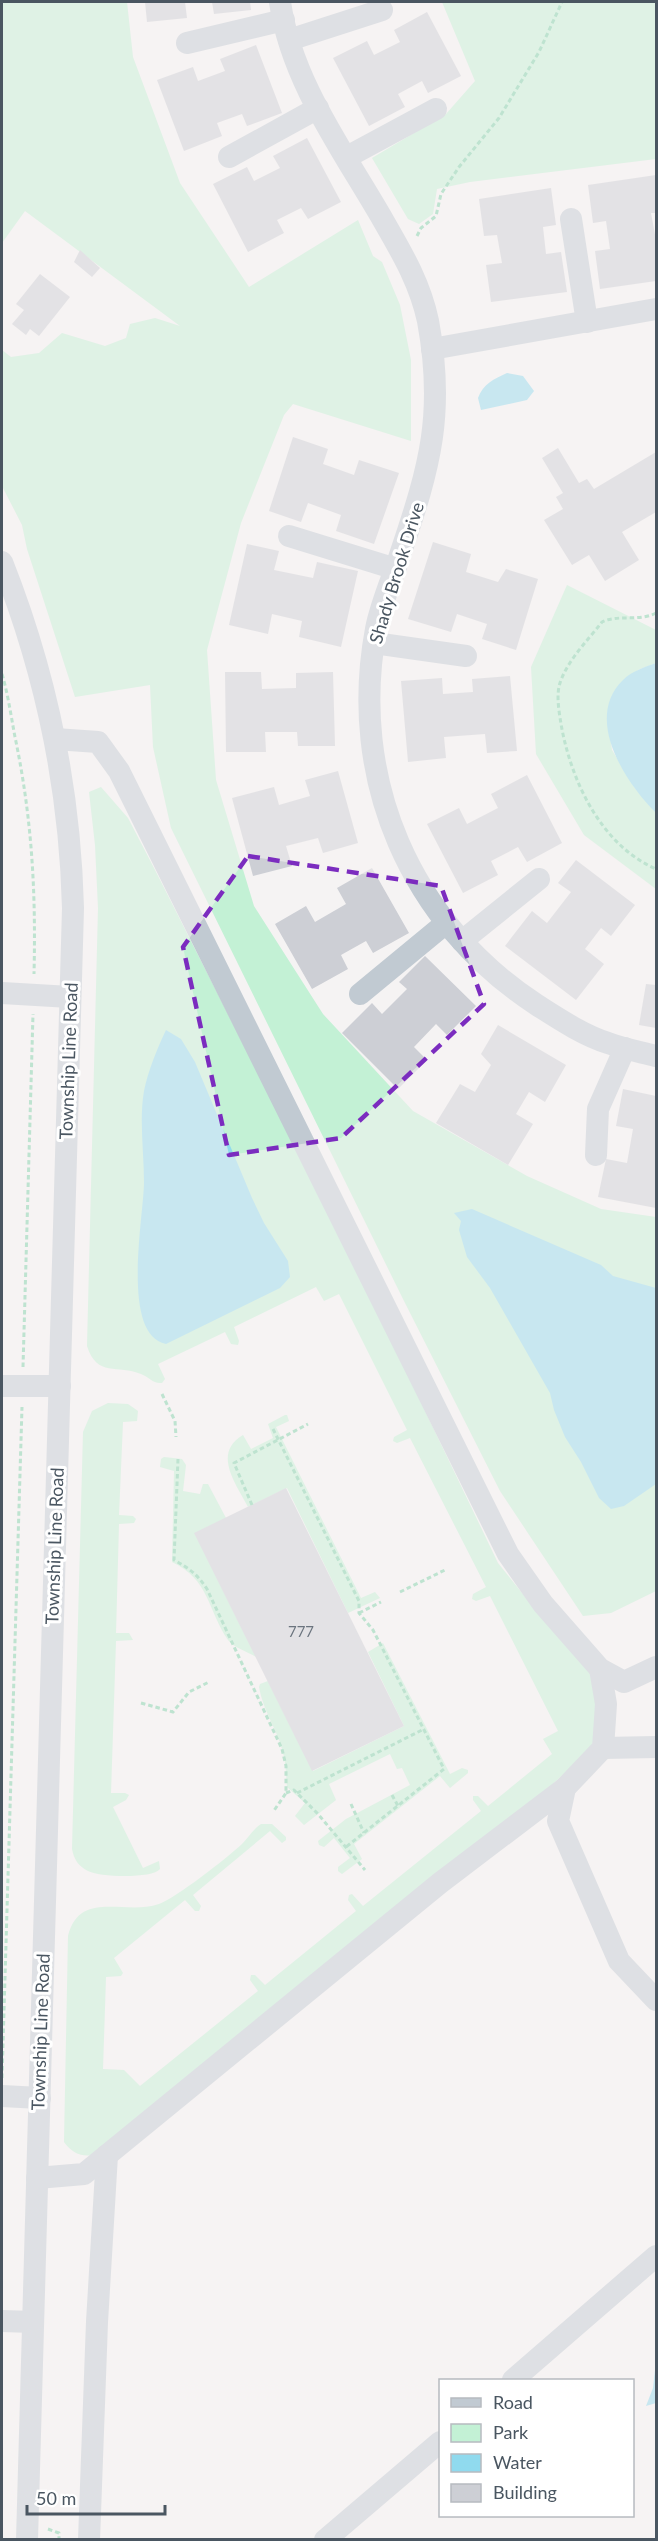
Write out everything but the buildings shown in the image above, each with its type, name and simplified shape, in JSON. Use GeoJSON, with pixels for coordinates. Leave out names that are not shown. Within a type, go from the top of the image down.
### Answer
{"type":"FeatureCollection","features":[{"type":"Feature","properties":{"kind":"street"},"geometry":{"type":"LineString","coordinates":[[187,43],[284,20],[382,10]]}},
{"type":"Feature","properties":{"kind":"street","name":"Shady Brook Drive"},"geometry":{"type":"LineString","coordinates":[[284,20],[318,108],[412,272],[428,319],[436,381],[434,434],[424,484],[378,624],[368,709],[376,772],[400,849],[446,923],[475,957],[507,986],[560,1020],[608,1043],[657,1056]]}},
{"type":"Feature","properties":{"kind":"street"},"geometry":{"type":"LineString","coordinates":[[229,157],[318,108]]}},
{"type":"Feature","properties":{"kind":"street"},"geometry":{"type":"LineString","coordinates":[[346,157],[436,109]]}},
{"type":"Feature","properties":{"kind":"street"},"geometry":{"type":"LineString","coordinates":[[571,219],[587,322]]}},
{"type":"Feature","properties":{"kind":"street"},"geometry":{"type":"LineString","coordinates":[[432,350],[657,309]]}},
{"type":"Feature","properties":{"kind":"street"},"geometry":{"type":"LineString","coordinates":[[289,536],[396,569]]}},
{"type":"Feature","properties":{"kind":"street","name":"Township Line Road"},"geometry":{"type":"LineString","coordinates":[[2,562],[36,658],[55,739],[72,875],[60,1386],[27,2540]]}},
{"type":"Feature","properties":{"kind":"street"},"geometry":{"type":"LineString","coordinates":[[374,643],[466,656]]}},
{"type":"Feature","properties":{"kind":"street"},"geometry":{"type":"LineString","coordinates":[[55,739],[98,742],[119,771],[508,1554],[543,1604],[600,1670],[624,1682],[657,1667]]}},
{"type":"Feature","properties":{"kind":"street"},"geometry":{"type":"LineString","coordinates":[[462,941],[539,879]]}},
{"type":"Feature","properties":{"kind":"street"},"geometry":{"type":"LineString","coordinates":[[360,994],[446,923]]}},
{"type":"Feature","properties":{"kind":"street"},"geometry":{"type":"LineString","coordinates":[[2,993],[70,997]]}},
{"type":"Feature","properties":{"kind":"street"},"geometry":{"type":"LineString","coordinates":[[596,1155],[598,1108],[625,1048]]}},
{"type":"Feature","properties":{"kind":"street"},"geometry":{"type":"LineString","coordinates":[[2,1386],[60,1386]]}},
{"type":"Feature","properties":{"kind":"street"},"geometry":{"type":"LineString","coordinates":[[37,2178],[84,2174],[440,1883],[565,1788],[603,1748],[606,1704],[600,1670]]}},
{"type":"Feature","properties":{"kind":"street"},"geometry":{"type":"LineString","coordinates":[[603,1748],[657,1747]]}},
{"type":"Feature","properties":{"kind":"street"},"geometry":{"type":"LineString","coordinates":[[565,1788],[558,1821],[619,1961],[657,2000]]}},
{"type":"Feature","properties":{"kind":"street"},"geometry":{"type":"LineString","coordinates":[[2,2096],[40,2098]]}},
{"type":"Feature","properties":{"kind":"street"},"geometry":{"type":"LineString","coordinates":[[89,2540],[97,2322],[107,2155]]}},
{"type":"Feature","properties":{"kind":"street"},"geometry":{"type":"LineString","coordinates":[[514,2379],[657,2256]]}},
{"type":"Feature","properties":{"kind":"street"},"geometry":{"type":"LineString","coordinates":[[2,2321],[33,2322]]}},
{"type":"Feature","properties":{"kind":"street"},"geometry":{"type":"LineString","coordinates":[[325,2540],[439,2444]]}},
{"type":"Feature","properties":{"kind":"path"},"geometry":{"type":"LineString","coordinates":[[416,242],[421,228],[436,216],[441,194],[459,166],[500,118],[544,42],[562,2]]}},
{"type":"Feature","properties":{"kind":"path"},"geometry":{"type":"LineString","coordinates":[[657,613],[608,619],[602,622],[560,683],[558,697],[568,759],[593,810],[610,835],[621,846],[657,869]]}},
{"type":"Feature","properties":{"kind":"path"},"geometry":{"type":"LineString","coordinates":[[162,1395],[175,1421],[176,1437]]}},
{"type":"Feature","properties":{"kind":"path"},"geometry":{"type":"LineString","coordinates":[[252,1504],[234,1463],[308,1424]]}},
{"type":"Feature","properties":{"kind":"path"},"geometry":{"type":"LineString","coordinates":[[273,1429],[359,1601],[359,1613],[373,1630],[444,1769],[346,1847]]}},
{"type":"Feature","properties":{"kind":"path"},"geometry":{"type":"LineString","coordinates":[[178,1459],[174,1560],[188,1567],[207,1589],[257,1699],[276,1732],[286,1766],[286,1793],[273,1812]]}},
{"type":"Feature","properties":{"kind":"path"},"geometry":{"type":"LineString","coordinates":[[400,1592],[447,1569]]}},
{"type":"Feature","properties":{"kind":"path"},"geometry":{"type":"LineString","coordinates":[[359,1613],[381,1602]]}},
{"type":"Feature","properties":{"kind":"path"},"geometry":{"type":"LineString","coordinates":[[141,1703],[173,1712],[189,1692],[208,1682]]}},
{"type":"Feature","properties":{"kind":"path"},"geometry":{"type":"LineString","coordinates":[[297,1793],[424,1729]]}},
{"type":"Feature","properties":{"kind":"path"},"geometry":{"type":"LineString","coordinates":[[286,1793],[294,1790],[318,1814],[365,1870]]}},
{"type":"Feature","properties":{"kind":"path"},"geometry":{"type":"LineString","coordinates":[[392,1795],[398,1806]]}},
{"type":"Feature","properties":{"kind":"path"},"geometry":{"type":"LineString","coordinates":[[351,1804],[364,1833]]}},
{"type":"Feature","properties":{"kind":"highlighted area"},"geometry":{"type":"Polygon","coordinates":[[[248,856],[441,886],[484,1004],[341,1138],[229,1155],[183,947],[248,856]]]}},
{"type":"Feature","properties":{"kind":"green space"},"geometry":{"type":"Polygon","coordinates":[[[2,2],[127,2],[133,57],[180,183],[249,287],[358,220],[373,256],[382,262],[400,305],[411,360],[411,441],[293,404],[284,415],[241,523],[207,650],[216,780],[254,906],[323,1014],[413,1111],[527,1176],[601,1209],[656,1217],[656,1591],[611,1613],[583,1616],[500,1491],[403,1299],[171,828],[153,747],[150,685],[75,697],[27,549],[22,525],[2,486],[2,350],[11,357],[39,353],[62,333],[105,346],[126,338],[130,324],[155,318],[180,326],[25,211],[2,243],[2,2]]]}},
{"type":"Feature","properties":{"kind":"green space"},"geometry":{"type":"Polygon","coordinates":[[[442,2],[656,2],[656,159],[470,182],[437,189],[433,214],[419,224],[408,219],[372,158],[446,114],[475,81],[442,2]]]}},
{"type":"Feature","properties":{"kind":"green space"},"geometry":{"type":"Polygon","coordinates":[[[567,585],[656,630],[656,663],[638,670],[607,713],[612,750],[635,788],[656,813],[656,889],[584,835],[536,754],[531,667],[567,585]]]}},
{"type":"Feature","properties":{"kind":"green space"},"geometry":{"type":"Polygon","coordinates":[[[101,787],[128,818],[154,868],[356,1267],[498,1563],[590,1673],[599,1721],[591,1749],[543,1793],[94,2155],[81,2155],[70,2149],[64,2142],[68,1936],[74,1922],[82,1913],[93,1908],[146,1907],[159,1904],[189,1886],[225,1858],[261,1824],[272,1824],[286,1837],[282,1843],[270,1831],[193,1895],[201,1906],[199,1911],[195,1911],[185,1900],[114,1958],[123,1973],[121,1976],[106,1977],[103,2069],[124,2070],[140,2086],[258,1991],[250,1980],[251,1975],[255,1975],[265,1985],[356,1911],[348,1900],[349,1895],[352,1894],[363,1906],[481,1811],[473,1800],[473,1796],[478,1796],[488,1806],[552,1754],[543,1739],[558,1731],[490,1596],[476,1601],[472,1599],[473,1594],[486,1587],[410,1438],[397,1443],[393,1441],[394,1437],[407,1430],[339,1294],[324,1301],[316,1287],[234,1327],[239,1341],[238,1345],[231,1344],[225,1332],[158,1364],[165,1379],[162,1383],[132,1371],[102,1366],[91,1356],[87,1346],[98,908],[95,845],[89,792],[101,787]]]}},
{"type":"Feature","properties":{"kind":"green space"},"geometry":{"type":"Polygon","coordinates":[[[108,1403],[128,1404],[138,1411],[137,1421],[123,1422],[119,1515],[133,1516],[136,1519],[134,1523],[119,1524],[116,1633],[129,1633],[133,1640],[116,1641],[111,1793],[129,1795],[126,1800],[113,1807],[143,1868],[159,1861],[160,1869],[137,1876],[103,1875],[88,1871],[77,1862],[72,1849],[83,1432],[92,1411],[108,1403]]]}},
{"type":"Feature","properties":{"kind":"green space"},"geometry":{"type":"Polygon","coordinates":[[[285,1415],[289,1421],[276,1427],[361,1598],[375,1592],[380,1598],[348,1613],[287,1488],[248,1507],[229,1469],[229,1451],[234,1442],[243,1435],[251,1449],[273,1438],[268,1424],[285,1415]]]}},
{"type":"Feature","properties":{"kind":"green space"},"geometry":{"type":"Polygon","coordinates":[[[164,1457],[182,1459],[186,1465],[183,1491],[200,1494],[203,1484],[208,1484],[226,1518],[256,1657],[230,1643],[201,1586],[194,1577],[172,1562],[174,1471],[160,1467],[161,1459],[164,1457]]]}},
{"type":"Feature","properties":{"kind":"green space"},"geometry":{"type":"Polygon","coordinates":[[[383,1643],[450,1774],[462,1768],[468,1770],[468,1773],[450,1788],[440,1776],[354,1844],[362,1859],[342,1874],[338,1871],[338,1867],[350,1858],[334,1838],[324,1847],[319,1845],[318,1841],[346,1819],[410,1785],[402,1768],[397,1769],[390,1754],[329,1784],[336,1800],[304,1825],[295,1816],[305,1803],[287,1787],[282,1749],[263,1703],[259,1687],[260,1684],[268,1681],[313,1771],[404,1726],[368,1652],[383,1643]]]}},
{"type":"Feature","properties":{"kind":"water"},"geometry":{"type":"Polygon","coordinates":[[[507,373],[523,376],[534,391],[527,400],[481,410],[478,398],[483,389],[493,380],[507,373]]]}},
{"type":"Feature","properties":{"kind":"water"},"geometry":{"type":"Polygon","coordinates":[[[656,663],[656,813],[633,785],[613,750],[608,731],[607,713],[612,696],[623,680],[634,672],[656,663]]]}},
{"type":"Feature","properties":{"kind":"water"},"geometry":{"type":"Polygon","coordinates":[[[166,1030],[181,1039],[195,1062],[252,1198],[264,1223],[288,1261],[290,1277],[280,1288],[166,1344],[152,1336],[143,1320],[138,1272],[144,1182],[143,1102],[150,1068],[166,1030]]]}},
{"type":"Feature","properties":{"kind":"water"},"geometry":{"type":"Polygon","coordinates":[[[472,1209],[601,1265],[613,1276],[656,1288],[656,1484],[624,1506],[611,1509],[599,1498],[581,1462],[565,1437],[550,1393],[490,1288],[467,1257],[459,1230],[461,1221],[454,1213],[472,1209]]]}},
{"type":"Feature","properties":{"kind":"water"},"geometry":{"type":"Polygon","coordinates":[[[656,2361],[656,2403],[646,2406],[653,2388],[656,2361]]]}}]}
